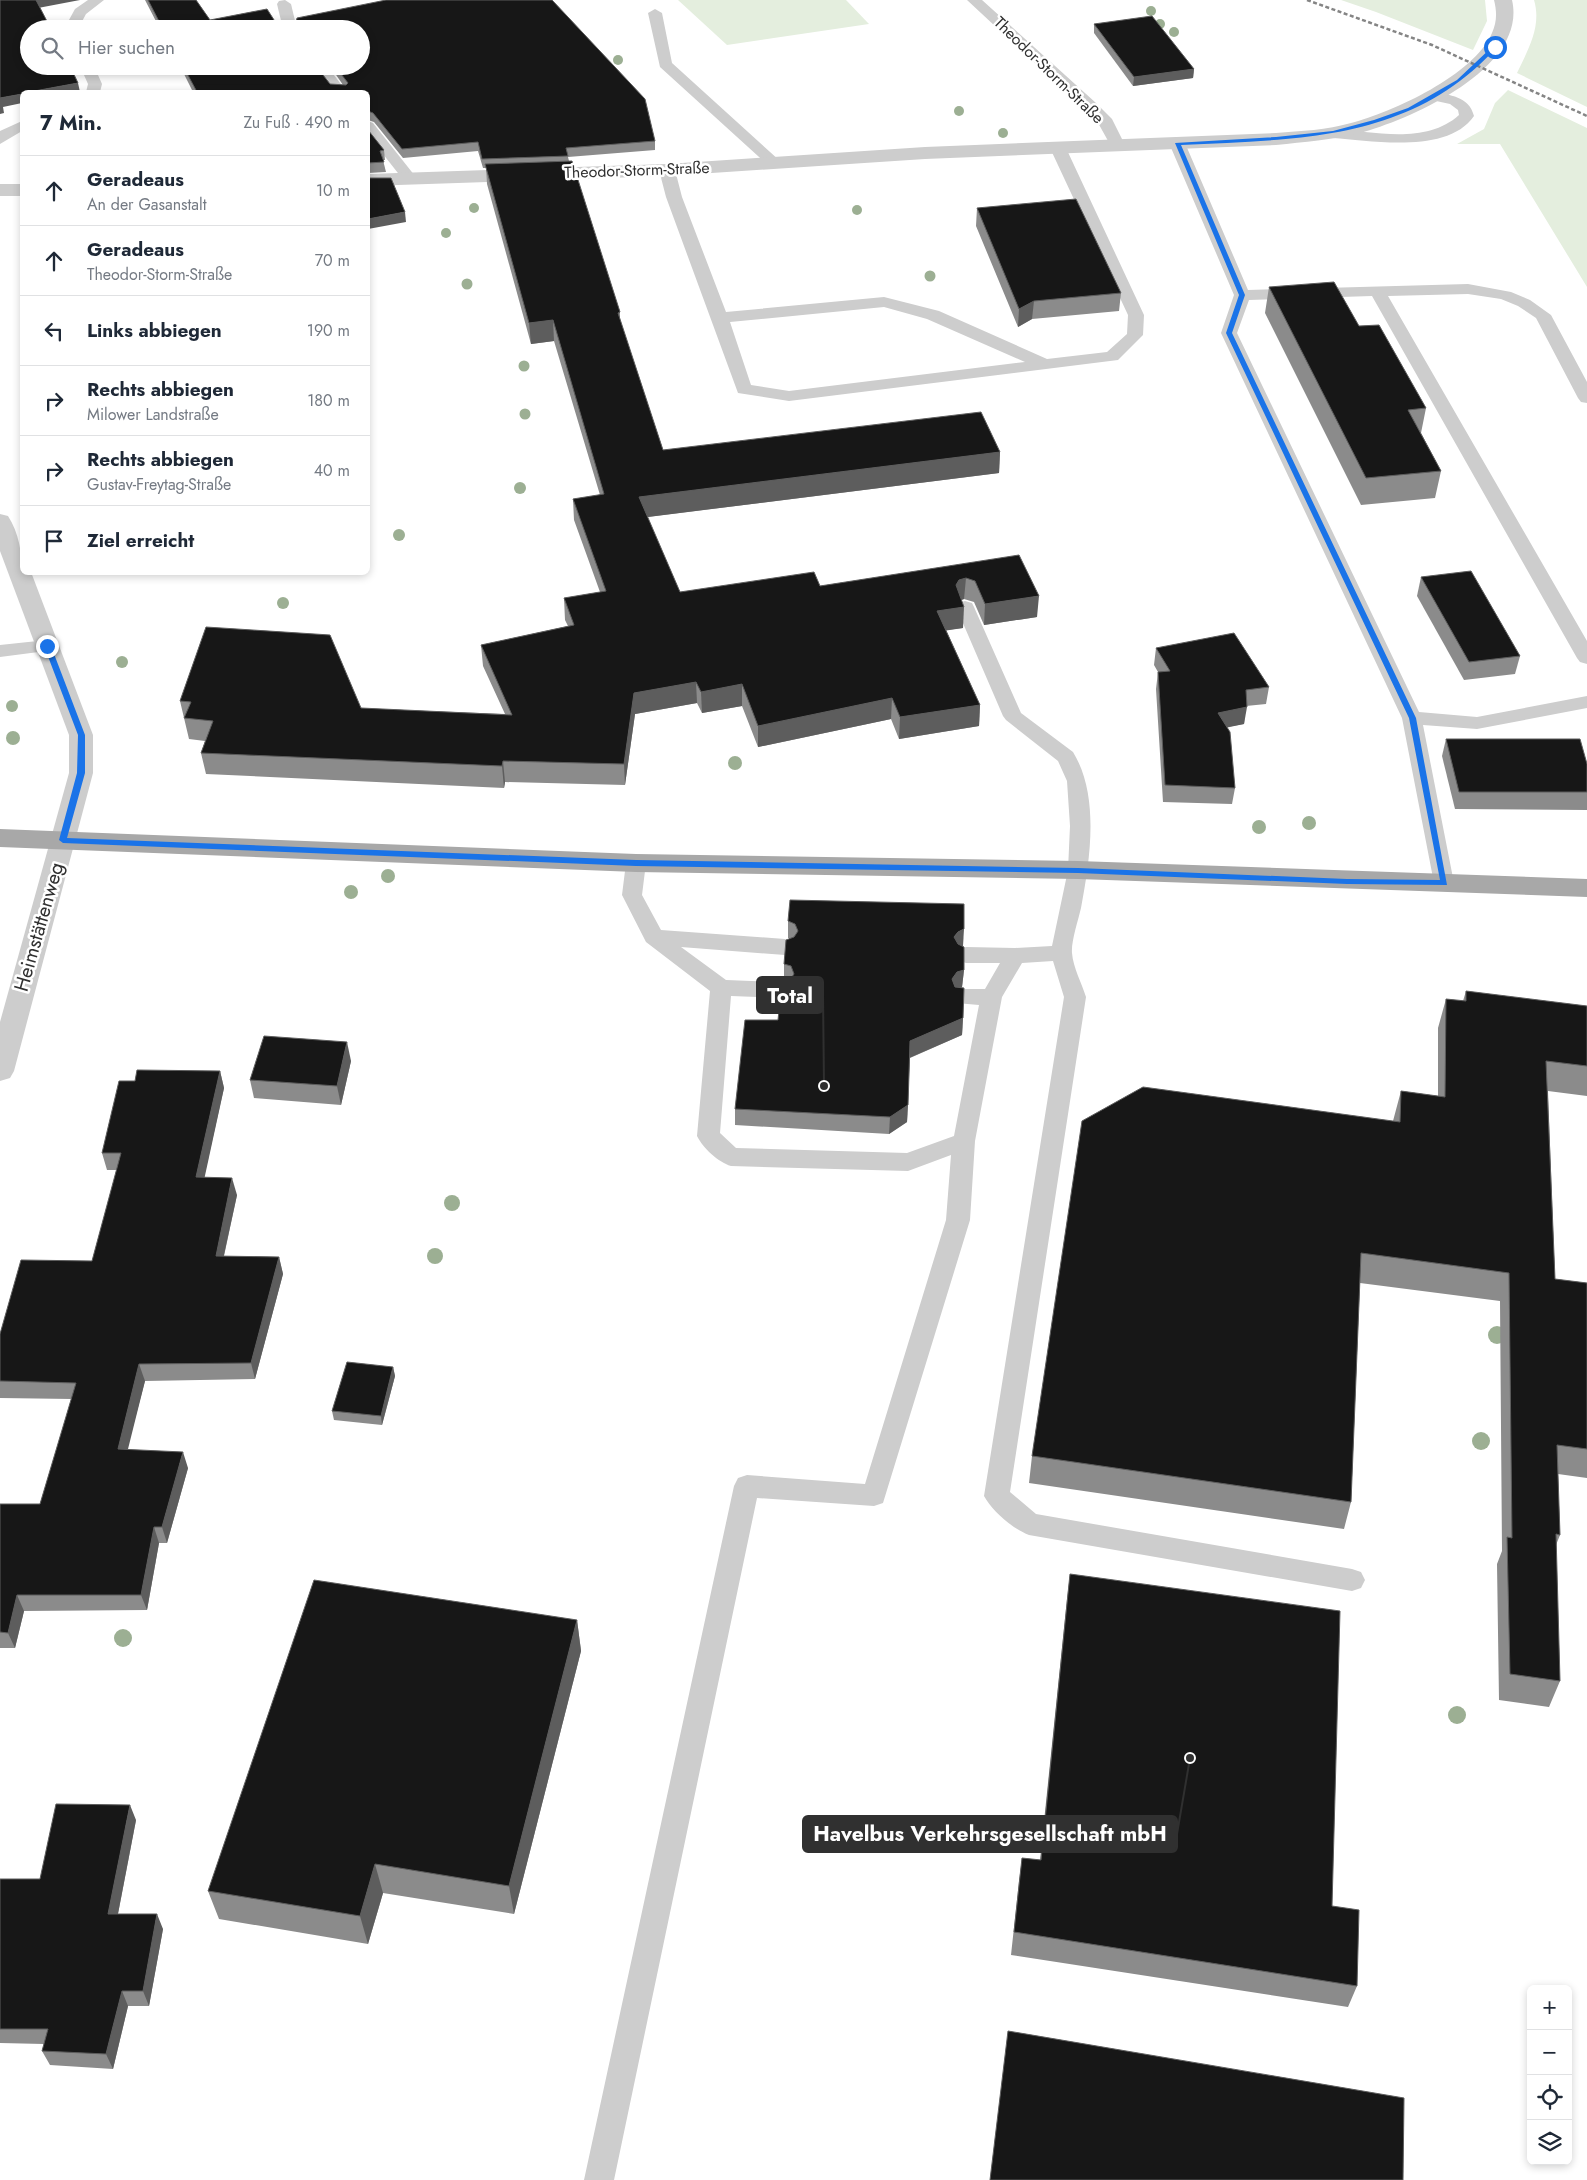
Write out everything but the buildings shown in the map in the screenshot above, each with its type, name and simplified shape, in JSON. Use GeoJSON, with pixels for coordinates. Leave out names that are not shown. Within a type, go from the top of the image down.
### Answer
{"type":"FeatureCollection","features":[{"type":"Feature","properties":{"kind":"main road"},"geometry":{"type":"LineString","coordinates":[[0,838],[636,863],[1078,870],[1587,888]]}},
{"type":"Feature","properties":{"kind":"street","name":"Theodor-Storm-Straße"},"geometry":{"type":"LineString","coordinates":[[370,180],[666,170],[925,153],[1276,139],[1333,133],[1410,109],[1459,81],[1495,47],[1506,24],[1503,0]]}},
{"type":"Feature","properties":{"kind":"street"},"geometry":{"type":"LineString","coordinates":[[0,190],[20,190]]}},
{"type":"Feature","properties":{"kind":"street","name":"Heimstättenweg"},"geometry":{"type":"LineString","coordinates":[[0,521],[20,574]]}},
{"type":"Feature","properties":{"kind":"street","name":"Heimstättenweg"},"geometry":{"type":"LineString","coordinates":[[0,1071],[81,773],[81,735],[20,575]]}},
{"type":"Feature","properties":{"kind":"lane"},"geometry":{"type":"LineString","coordinates":[[76,20],[80,12],[97,0]]}},
{"type":"Feature","properties":{"kind":"lane","name":"Theodor-Storm-Straße"},"geometry":{"type":"LineString","coordinates":[[974,0],[1091,106],[1104,120],[1117,145]]}},
{"type":"Feature","properties":{"kind":"lane"},"geometry":{"type":"LineString","coordinates":[[284,4],[288,20]]}},
{"type":"Feature","properties":{"kind":"lane"},"geometry":{"type":"LineString","coordinates":[[655,13],[665,64],[775,164]]}},
{"type":"Feature","properties":{"kind":"lane"},"geometry":{"type":"LineString","coordinates":[[91,75],[95,84],[94,90]]}},
{"type":"Feature","properties":{"kind":"lane"},"geometry":{"type":"LineString","coordinates":[[327,75],[338,90]]}},
{"type":"Feature","properties":{"kind":"lane"},"geometry":{"type":"LineString","coordinates":[[1333,133],[1378,137],[1421,137],[1449,131],[1461,123],[1467,116],[1465,108],[1455,102],[1432,96]]}},
{"type":"Feature","properties":{"kind":"lane"},"geometry":{"type":"LineString","coordinates":[[0,140],[3,135],[20,127]]}},
{"type":"Feature","properties":{"kind":"lane"},"geometry":{"type":"LineString","coordinates":[[370,129],[410,179]]}},
{"type":"Feature","properties":{"kind":"lane"},"geometry":{"type":"LineString","coordinates":[[1177,143],[1242,295],[1229,333],[1412,718],[1444,883]]}},
{"type":"Feature","properties":{"kind":"lane"},"geometry":{"type":"LineString","coordinates":[[666,170],[674,198],[720,318],[744,389],[790,396],[1112,356],[1135,334],[1136,315],[1058,148]]}},
{"type":"Feature","properties":{"kind":"lane"},"geometry":{"type":"LineString","coordinates":[[1242,295],[1468,289],[1505,295],[1524,303],[1543,315],[1587,398]]}},
{"type":"Feature","properties":{"kind":"lane"},"geometry":{"type":"LineString","coordinates":[[1377,291],[1587,658]]}},
{"type":"Feature","properties":{"kind":"lane"},"geometry":{"type":"LineString","coordinates":[[720,318],[884,302],[934,314],[1047,365]]}},
{"type":"Feature","properties":{"kind":"lane"},"geometry":{"type":"LineString","coordinates":[[965,607],[1013,716],[1066,756],[1077,781],[1080,826],[1078,870],[1062,953],[1075,997],[997,1496],[1029,1524],[1352,1580]]}},
{"type":"Feature","properties":{"kind":"lane"},"geometry":{"type":"LineString","coordinates":[[0,651],[47,646]]}},
{"type":"Feature","properties":{"kind":"lane"},"geometry":{"type":"LineString","coordinates":[[1412,718],[1477,723],[1587,702]]}},
{"type":"Feature","properties":{"kind":"lane"},"geometry":{"type":"LineString","coordinates":[[636,863],[632,895],[654,937],[721,988],[781,990]]}},
{"type":"Feature","properties":{"kind":"lane"},"geometry":{"type":"LineString","coordinates":[[654,937],[785,947]]}},
{"type":"Feature","properties":{"kind":"lane"},"geometry":{"type":"LineString","coordinates":[[966,955],[1015,956],[1062,953]]}},
{"type":"Feature","properties":{"kind":"lane"},"geometry":{"type":"LineString","coordinates":[[599,2180],[747,1486],[874,1495],[958,1220],[964,1141],[991,997],[1015,956]]}},
{"type":"Feature","properties":{"kind":"lane"},"geometry":{"type":"LineString","coordinates":[[721,988],[708,1136],[731,1156],[908,1162],[964,1141]]}},
{"type":"Feature","properties":{"kind":"lane"},"geometry":{"type":"LineString","coordinates":[[964,997],[991,997]]}},
{"type":"Feature","properties":{"kind":"green space"},"geometry":{"type":"Polygon","coordinates":[[[678,0],[846,0],[869,24],[727,45],[678,0]]]}},
{"type":"Feature","properties":{"kind":"green space"},"geometry":{"type":"Polygon","coordinates":[[[1341,0],[1485,0],[1487,21],[1473,50],[1341,0]]]}},
{"type":"Feature","properties":{"kind":"green space"},"geometry":{"type":"Polygon","coordinates":[[[1534,0],[1587,0],[1587,107],[1517,73],[1533,38],[1536,19],[1534,0]]]}},
{"type":"Feature","properties":{"kind":"green space"},"geometry":{"type":"Polygon","coordinates":[[[1508,90],[1587,128],[1587,287],[1500,144],[1457,144],[1484,129],[1495,103],[1508,90]]]}},
{"type":"Feature","properties":{"kind":"railway"},"geometry":{"type":"LineString","coordinates":[[1307,0],[1432,45],[1587,116]]}},
{"type":"Feature","properties":{"kind":"place","name":"Total"},"geometry":{"type":"Point","coordinates":[824,1086]}},
{"type":"Feature","properties":{"kind":"place","name":"Havelbus Verkehrsgesellschaft mbH"},"geometry":{"type":"Point","coordinates":[1190,1758]}},
{"type":"Feature","properties":{"kind":"route"},"geometry":{"type":"LineString","coordinates":[[47,646],[81,735],[81,773],[63,840],[636,863],[1078,870],[1395,883],[1444,883],[1412,718],[1229,333],[1242,295],[1177,143],[1276,139],[1333,133],[1376,122],[1410,109],[1459,81],[1495,47]]}}]}
